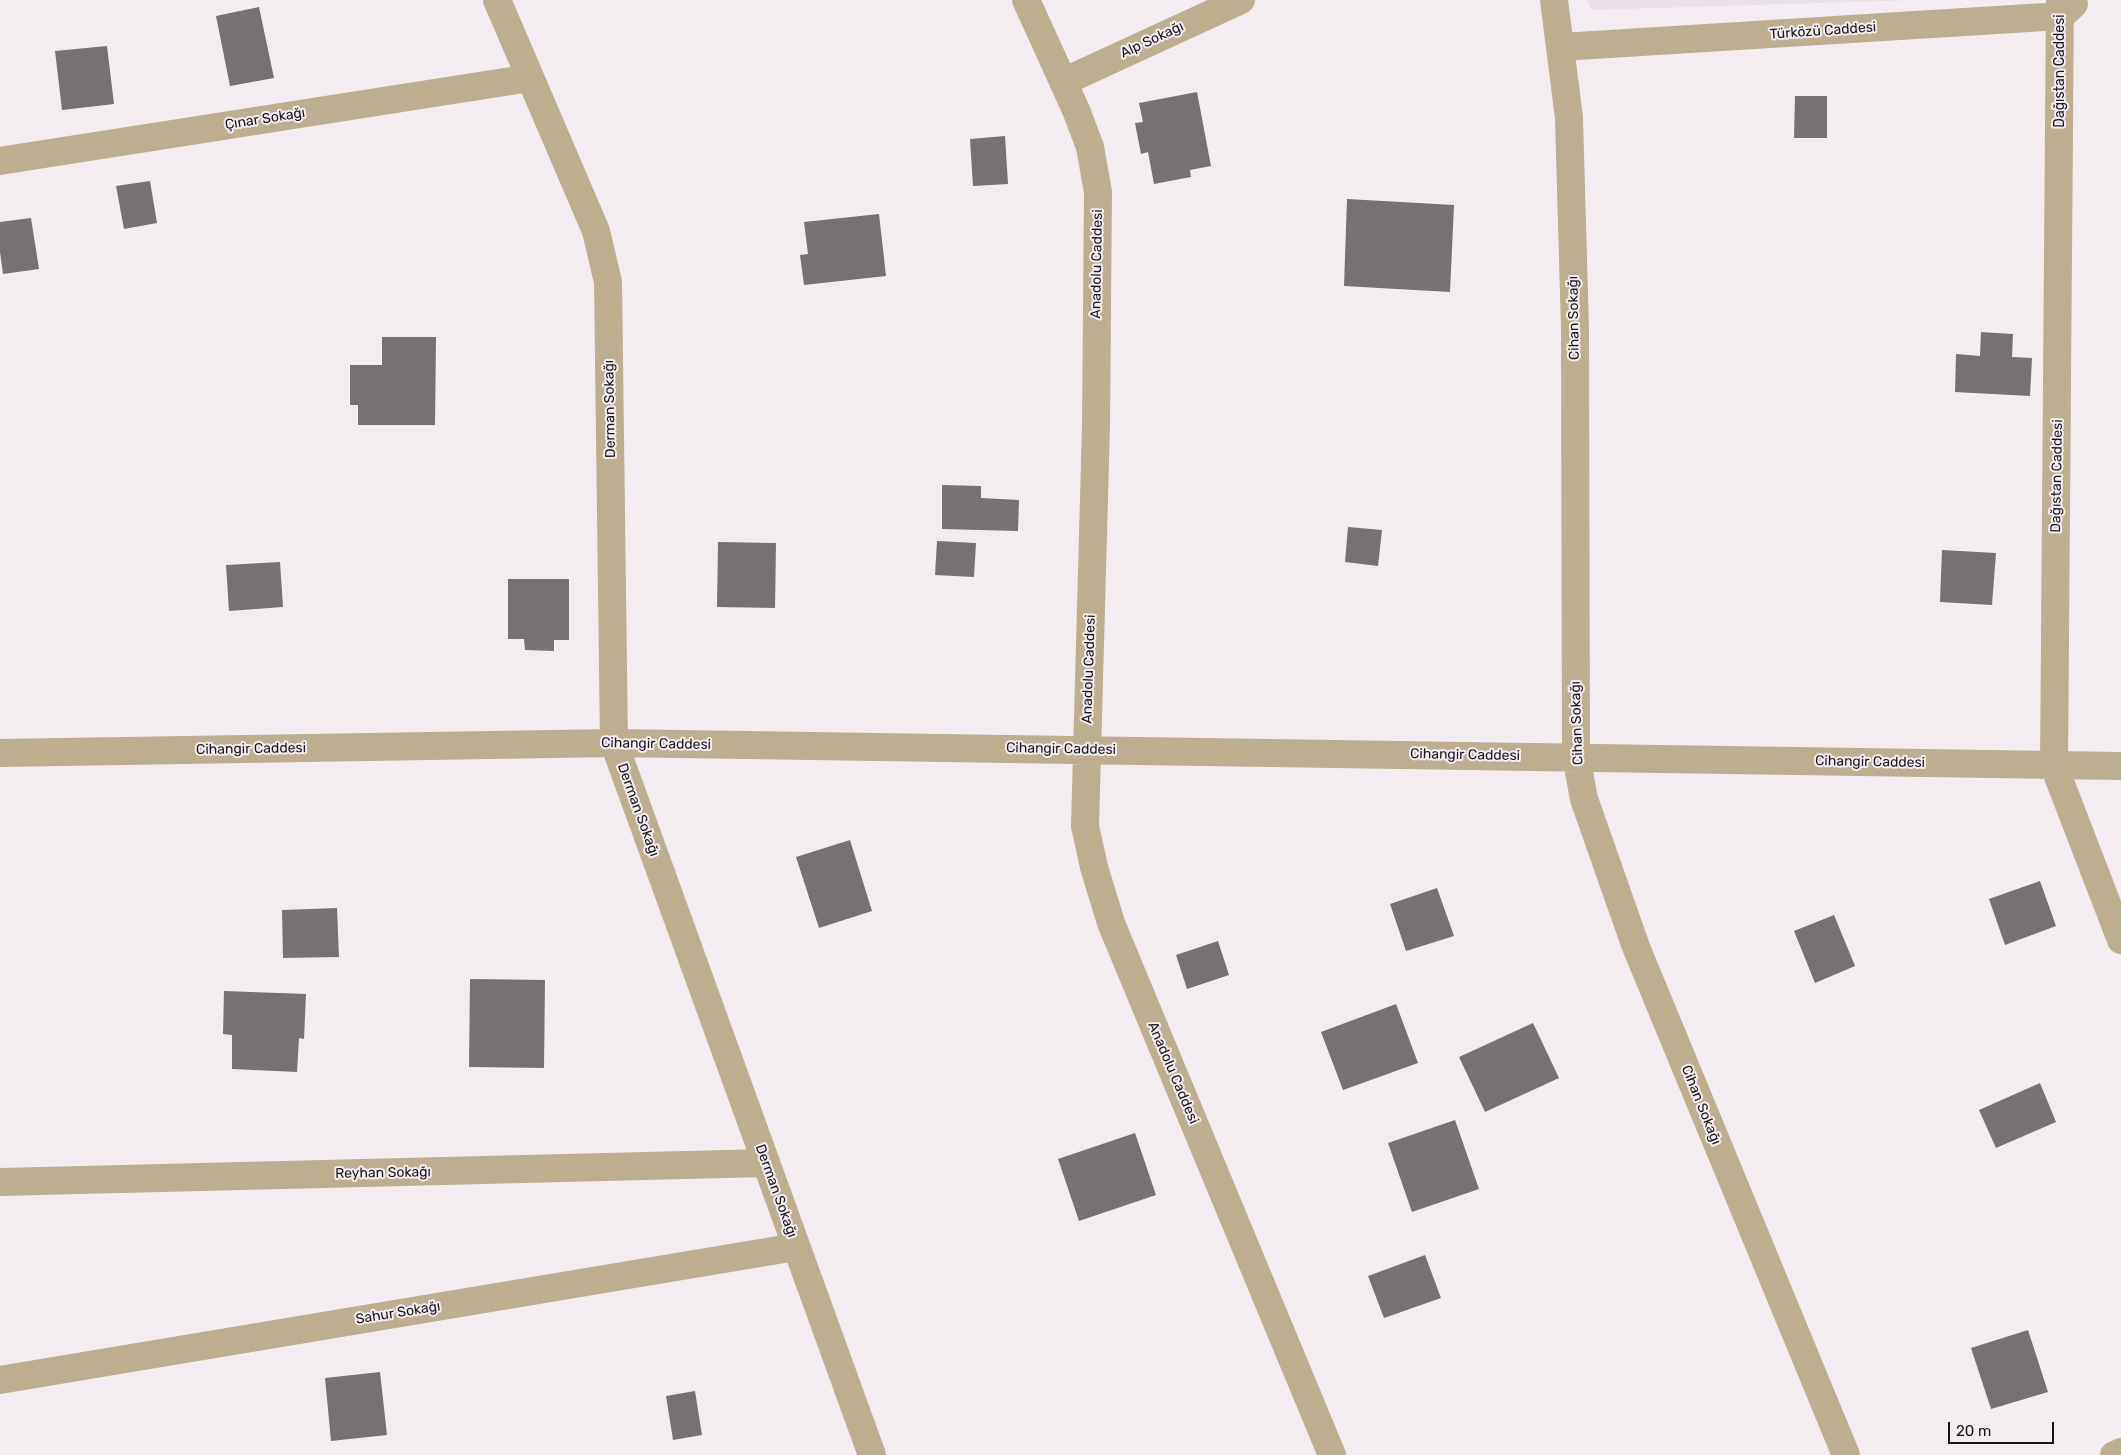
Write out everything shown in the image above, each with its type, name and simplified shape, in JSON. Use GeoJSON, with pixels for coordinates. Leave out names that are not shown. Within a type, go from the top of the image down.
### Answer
{"type":"FeatureCollection","features":[{"type":"Feature","properties":{"kind":"street","name":"Derman Sokağı"},"geometry":{"type":"LineString","coordinates":[[497,0],[596,230],[608,282],[614,743],[872,1455]]}},
{"type":"Feature","properties":{"kind":"street","name":"Anadolu Caddesi"},"geometry":{"type":"LineString","coordinates":[[1026,0],[1090,147],[1098,192],[1096,426],[1085,826],[1094,867],[1111,923],[1332,1455]]}},
{"type":"Feature","properties":{"kind":"street","name":"Alp Sokağı"},"geometry":{"type":"LineString","coordinates":[[1063,82],[1242,0]]}},
{"type":"Feature","properties":{"kind":"street","name":"Cihan Sokağı"},"geometry":{"type":"LineString","coordinates":[[1554,0],[1568,118],[1574,329],[1576,756],[1584,799],[1636,947],[1846,1455]]}},
{"type":"Feature","properties":{"kind":"street","name":"Türközü Caddesi"},"geometry":{"type":"LineString","coordinates":[[1561,47],[2066,5]]}},
{"type":"Feature","properties":{"kind":"street","name":"Dağıstan Caddesi"},"geometry":{"type":"LineString","coordinates":[[2066,5],[2054,766],[2121,940]]}},
{"type":"Feature","properties":{"kind":"street","name":"Çınar Sokağı"},"geometry":{"type":"LineString","coordinates":[[0,161],[530,78]]}},
{"type":"Feature","properties":{"kind":"street","name":"Cihangir Caddesi"},"geometry":{"type":"LineString","coordinates":[[0,753],[614,743],[1576,756],[2121,766]]}},
{"type":"Feature","properties":{"kind":"street","name":"Reyhan Sokağı"},"geometry":{"type":"LineString","coordinates":[[0,1182],[766,1163]]}},
{"type":"Feature","properties":{"kind":"street","name":"Sahur Sokağı"},"geometry":{"type":"LineString","coordinates":[[0,1380],[796,1247]]}},
{"type":"Feature","properties":{"kind":"street"},"geometry":{"type":"LineString","coordinates":[[2114,1455],[2121,1452]]}},
{"type":"Feature","properties":{"kind":"shaded area"},"geometry":{"type":"Polygon","coordinates":[[[1587,0],[1917,0],[1591,10],[1587,0]]]}},
{"type":"Feature","properties":{"kind":"building"},"geometry":{"type":"Polygon","coordinates":[[[259,7],[274,78],[230,86],[216,16],[259,7]]]}},
{"type":"Feature","properties":{"kind":"building"},"geometry":{"type":"Polygon","coordinates":[[[107,46],[114,104],[62,110],[55,51],[107,46]]]}},
{"type":"Feature","properties":{"kind":"building"},"geometry":{"type":"Polygon","coordinates":[[[1197,92],[1211,166],[1190,170],[1191,177],[1154,184],[1148,152],[1141,154],[1135,123],[1143,122],[1139,103],[1197,92]]]}},
{"type":"Feature","properties":{"kind":"building"},"geometry":{"type":"Polygon","coordinates":[[[1795,96],[1827,96],[1827,138],[1794,138],[1795,96]]]}},
{"type":"Feature","properties":{"kind":"building"},"geometry":{"type":"Polygon","coordinates":[[[1005,136],[1008,184],[973,186],[970,139],[1005,136]]]}},
{"type":"Feature","properties":{"kind":"building"},"geometry":{"type":"Polygon","coordinates":[[[150,181],[157,223],[124,229],[116,186],[150,181]]]}},
{"type":"Feature","properties":{"kind":"building"},"geometry":{"type":"Polygon","coordinates":[[[1347,199],[1454,205],[1450,292],[1344,286],[1347,199]]]}},
{"type":"Feature","properties":{"kind":"building"},"geometry":{"type":"Polygon","coordinates":[[[879,214],[886,276],[804,285],[800,255],[808,254],[804,222],[879,214]]]}},
{"type":"Feature","properties":{"kind":"building"},"geometry":{"type":"Polygon","coordinates":[[[31,218],[39,269],[3,274],[0,252],[0,222],[31,218]]]}},
{"type":"Feature","properties":{"kind":"building"},"geometry":{"type":"Polygon","coordinates":[[[1981,332],[2013,334],[2012,357],[2032,358],[2030,396],[1955,392],[1956,354],[1980,356],[1981,332]]]}},
{"type":"Feature","properties":{"kind":"building"},"geometry":{"type":"Polygon","coordinates":[[[382,337],[436,337],[435,425],[358,425],[358,405],[350,405],[350,365],[382,365],[382,337]]]}},
{"type":"Feature","properties":{"kind":"building"},"geometry":{"type":"Polygon","coordinates":[[[942,485],[981,486],[981,498],[1019,500],[1018,531],[942,529],[942,485]]]}},
{"type":"Feature","properties":{"kind":"building"},"geometry":{"type":"Polygon","coordinates":[[[1348,527],[1382,530],[1378,566],[1345,562],[1348,527]]]}},
{"type":"Feature","properties":{"kind":"building"},"geometry":{"type":"Polygon","coordinates":[[[937,541],[976,543],[974,577],[935,575],[937,541]]]}},
{"type":"Feature","properties":{"kind":"building"},"geometry":{"type":"Polygon","coordinates":[[[718,542],[776,543],[775,608],[717,607],[718,542]]]}},
{"type":"Feature","properties":{"kind":"building"},"geometry":{"type":"Polygon","coordinates":[[[1942,550],[1996,553],[1992,605],[1940,602],[1942,550]]]}},
{"type":"Feature","properties":{"kind":"building"},"geometry":{"type":"Polygon","coordinates":[[[280,562],[283,607],[229,611],[226,565],[280,562]]]}},
{"type":"Feature","properties":{"kind":"building"},"geometry":{"type":"Polygon","coordinates":[[[508,579],[569,579],[569,640],[554,640],[554,651],[525,650],[524,639],[508,639],[508,579]]]}},
{"type":"Feature","properties":{"kind":"building"},"geometry":{"type":"Polygon","coordinates":[[[850,840],[872,911],[819,928],[796,857],[850,840]]]}},
{"type":"Feature","properties":{"kind":"building"},"geometry":{"type":"Polygon","coordinates":[[[2040,881],[2056,926],[2005,945],[1989,899],[2040,881]]]}},
{"type":"Feature","properties":{"kind":"building"},"geometry":{"type":"Polygon","coordinates":[[[1437,888],[1454,936],[1406,951],[1390,904],[1437,888]]]}},
{"type":"Feature","properties":{"kind":"building"},"geometry":{"type":"Polygon","coordinates":[[[337,908],[339,957],[283,958],[282,910],[337,908]]]}},
{"type":"Feature","properties":{"kind":"building"},"geometry":{"type":"Polygon","coordinates":[[[1834,915],[1855,966],[1815,983],[1794,931],[1834,915]]]}},
{"type":"Feature","properties":{"kind":"building"},"geometry":{"type":"Polygon","coordinates":[[[1218,941],[1229,975],[1187,989],[1176,955],[1218,941]]]}},
{"type":"Feature","properties":{"kind":"building"},"geometry":{"type":"Polygon","coordinates":[[[470,979],[545,980],[544,1068],[469,1067],[470,979]]]}},
{"type":"Feature","properties":{"kind":"building"},"geometry":{"type":"Polygon","coordinates":[[[224,991],[306,994],[304,1039],[299,1038],[297,1072],[232,1069],[232,1035],[223,1034],[224,991]]]}},
{"type":"Feature","properties":{"kind":"building"},"geometry":{"type":"Polygon","coordinates":[[[1396,1004],[1418,1063],[1343,1090],[1321,1032],[1396,1004]]]}},
{"type":"Feature","properties":{"kind":"building"},"geometry":{"type":"Polygon","coordinates":[[[1533,1023],[1559,1078],[1485,1112],[1459,1057],[1533,1023]]]}},
{"type":"Feature","properties":{"kind":"building"},"geometry":{"type":"Polygon","coordinates":[[[2040,1083],[2056,1122],[1996,1148],[1979,1110],[2040,1083]]]}},
{"type":"Feature","properties":{"kind":"building"},"geometry":{"type":"Polygon","coordinates":[[[1455,1120],[1479,1189],[1412,1212],[1388,1143],[1455,1120]]]}},
{"type":"Feature","properties":{"kind":"building"},"geometry":{"type":"Polygon","coordinates":[[[1135,1133],[1156,1195],[1079,1221],[1058,1159],[1135,1133]]]}},
{"type":"Feature","properties":{"kind":"building"},"geometry":{"type":"Polygon","coordinates":[[[1425,1255],[1441,1298],[1384,1318],[1368,1276],[1425,1255]]]}},
{"type":"Feature","properties":{"kind":"building"},"geometry":{"type":"Polygon","coordinates":[[[2028,1330],[2048,1392],[1991,1409],[1971,1348],[2028,1330]]]}},
{"type":"Feature","properties":{"kind":"building"},"geometry":{"type":"Polygon","coordinates":[[[380,1372],[387,1435],[331,1441],[325,1378],[380,1372]]]}},
{"type":"Feature","properties":{"kind":"building"},"geometry":{"type":"Polygon","coordinates":[[[695,1391],[702,1435],[673,1440],[666,1396],[695,1391]]]}}]}
